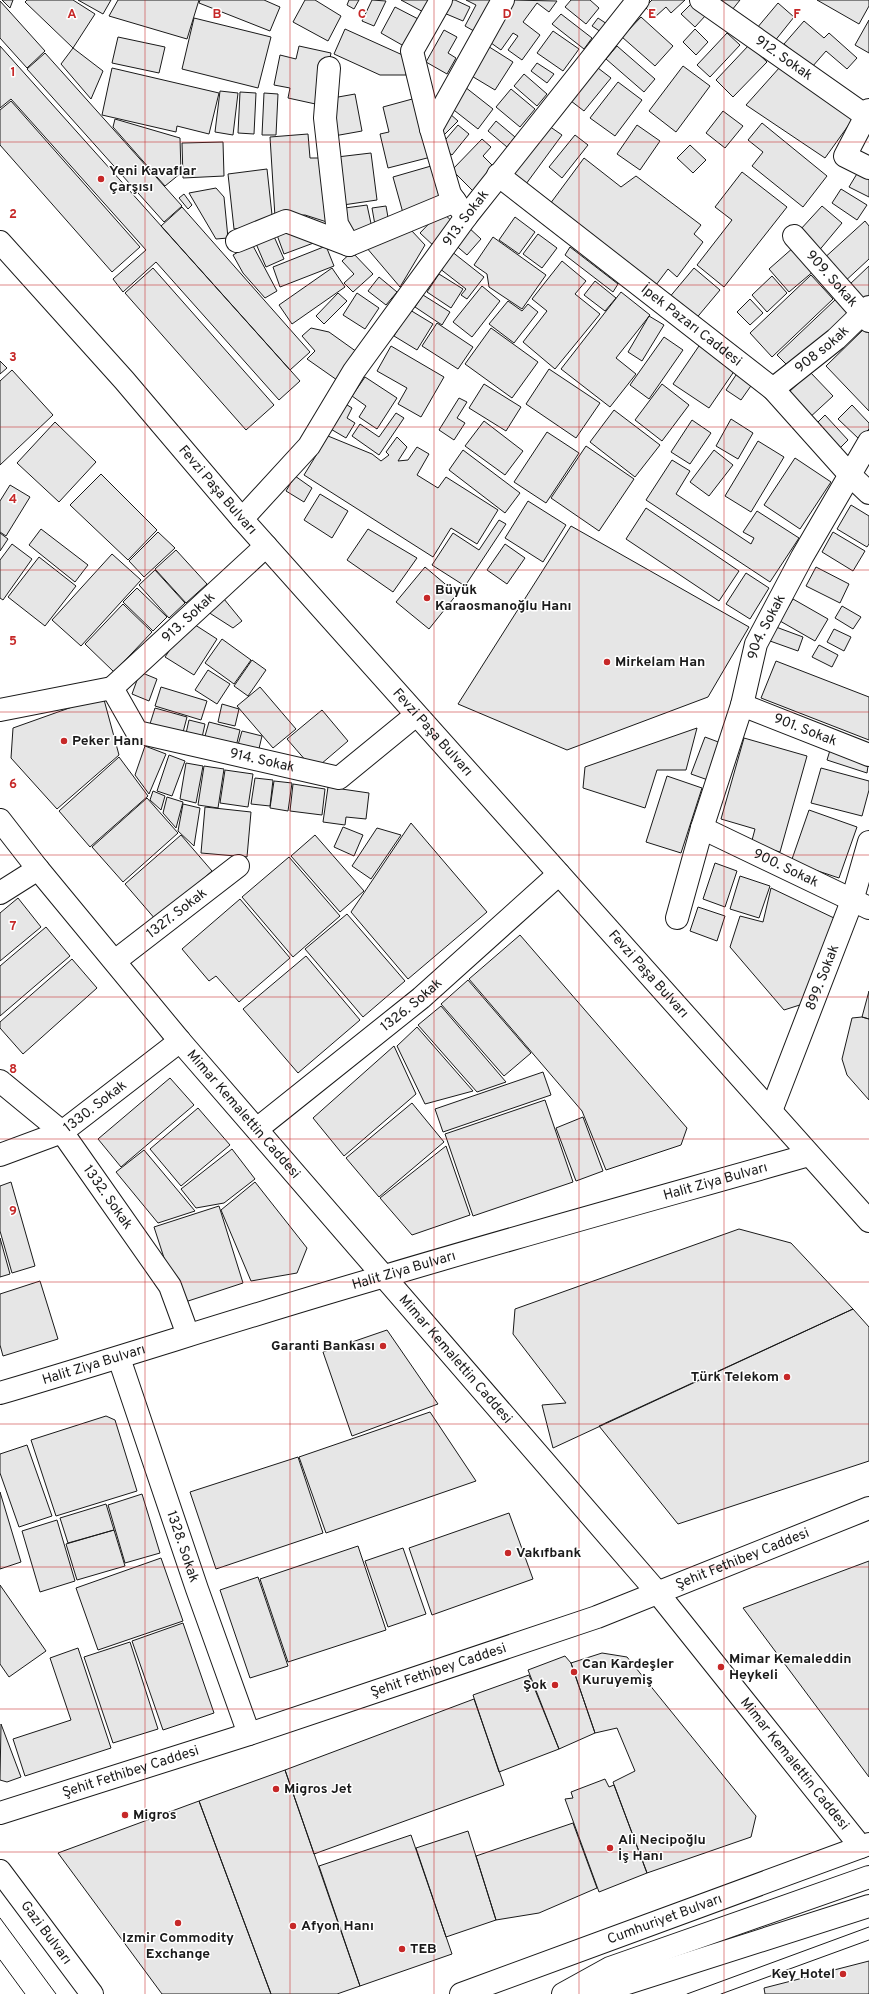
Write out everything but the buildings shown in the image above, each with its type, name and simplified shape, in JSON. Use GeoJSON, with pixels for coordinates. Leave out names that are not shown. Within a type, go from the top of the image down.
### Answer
{"type":"FeatureCollection","features":[{"type":"Feature","properties":{"kind":"street"},"geometry":{"type":"LineString","coordinates":[[237,241],[286,222],[349,245],[460,209],[450,194],[431,129],[412,51],[441,0]]}},
{"type":"Feature","properties":{"kind":"street"},"geometry":{"type":"LineString","coordinates":[[431,129],[503,0]]}},
{"type":"Feature","properties":{"kind":"street","name":"913. Sokak"},"geometry":{"type":"LineString","coordinates":[[242,519],[309,446],[354,371],[460,209],[498,175],[638,0]]}},
{"type":"Feature","properties":{"kind":"street","name":"912. Sokak"},"geometry":{"type":"LineString","coordinates":[[701,0],[867,113]]}},
{"type":"Feature","properties":{"kind":"street"},"geometry":{"type":"LineString","coordinates":[[329,68],[325,118],[337,224],[349,245]]}},
{"type":"Feature","properties":{"kind":"street"},"geometry":{"type":"LineString","coordinates":[[867,113],[845,156],[869,168]]}},
{"type":"Feature","properties":{"kind":"street","name":"İpek Pazarı Caddesi"},"geometry":{"type":"LineString","coordinates":[[498,175],[773,389],[850,475],[869,492]]}},
{"type":"Feature","properties":{"kind":"street","name":"909. Sokak"},"geometry":{"type":"LineString","coordinates":[[794,236],[867,314]]}},
{"type":"Feature","properties":{"kind":"street","name":"Fevzi Paşa Bulvarı"},"geometry":{"type":"LineString","coordinates":[[0,242],[124,380],[242,519],[869,1221]]}},
{"type":"Feature","properties":{"kind":"street","name":"908 sokak"},"geometry":{"type":"LineString","coordinates":[[773,389],[867,314]]}},
{"type":"Feature","properties":{"kind":"street","name":"904. Sokak"},"geometry":{"type":"LineString","coordinates":[[677,918],[702,828],[742,705],[756,644],[802,557],[869,442]]}},
{"type":"Feature","properties":{"kind":"street","name":"913. Sokak"},"geometry":{"type":"LineString","coordinates":[[112,688],[266,546]]}},
{"type":"Feature","properties":{"kind":"street"},"geometry":{"type":"LineString","coordinates":[[0,710],[112,688]]}},
{"type":"Feature","properties":{"kind":"street","name":"914. Sokak"},"geometry":{"type":"LineString","coordinates":[[112,688],[137,732],[340,778],[416,715]]}},
{"type":"Feature","properties":{"kind":"street","name":"901. Sokak"},"geometry":{"type":"LineString","coordinates":[[742,705],[869,754]]}},
{"type":"Feature","properties":{"kind":"street","name":"Mimar Kemalettin Caddesi"},"geometry":{"type":"LineString","coordinates":[[0,820],[38,869],[180,1040],[656,1592],[865,1846]]}},
{"type":"Feature","properties":{"kind":"street","name":"900. Sokak"},"geometry":{"type":"LineString","coordinates":[[702,828],[861,904]]}},
{"type":"Feature","properties":{"kind":"street","name":"899. Sokak"},"geometry":{"type":"LineString","coordinates":[[771,1112],[861,904],[869,842]]}},
{"type":"Feature","properties":{"kind":"street","name":"1327. Sokak"},"geometry":{"type":"LineString","coordinates":[[115,961],[238,866]]}},
{"type":"Feature","properties":{"kind":"street"},"geometry":{"type":"LineString","coordinates":[[0,893],[38,869]]}},
{"type":"Feature","properties":{"kind":"street","name":"1326. Sokak"},"geometry":{"type":"LineString","coordinates":[[258,1129],[421,998],[559,874]]}},
{"type":"Feature","properties":{"kind":"street","name":"1330. Sokak"},"geometry":{"type":"LineString","coordinates":[[0,1155],[62,1132],[180,1040]]}},
{"type":"Feature","properties":{"kind":"street","name":"1332. Sokak"},"geometry":{"type":"LineString","coordinates":[[0,1081],[62,1132],[170,1286],[188,1335]]}},
{"type":"Feature","properties":{"kind":"street","name":"Halit Ziya Bulvarı"},"geometry":{"type":"LineString","coordinates":[[0,1393],[385,1276],[809,1155]]}},
{"type":"Feature","properties":{"kind":"street","name":"1328. Sokak"},"geometry":{"type":"LineString","coordinates":[[119,1358],[200,1596],[249,1734]]}},
{"type":"Feature","properties":{"kind":"street","name":"Şehit Fethibey Caddesi"},"geometry":{"type":"LineString","coordinates":[[0,1813],[249,1734],[597,1617],[656,1592],[869,1508]]}},
{"type":"Feature","properties":{"kind":"street","name":"Cumhuriyet Bulvarı"},"geometry":{"type":"LineString","coordinates":[[461,1994],[865,1846]]}},
{"type":"Feature","properties":{"kind":"street","name":"Gazi Bulvarı"},"geometry":{"type":"LineString","coordinates":[[0,1871],[92,1994]]}},
{"type":"Feature","properties":{"kind":"street","name":"Cumhuriyet Bulvarı"},"geometry":{"type":"LineString","coordinates":[[563,1994],[610,1968],[869,1877]]}},
{"type":"Feature","properties":{"kind":"street"},"geometry":{"type":"LineString","coordinates":[[593,1994],[869,1906]]}},
{"type":"Feature","properties":{"kind":"tram line"},"geometry":{"type":"LineString","coordinates":[[0,1918],[56,1994]]}},
{"type":"Feature","properties":{"kind":"tram line"},"geometry":{"type":"LineString","coordinates":[[687,1994],[869,1927]]}},
{"type":"Feature","properties":{"kind":"tram line"},"geometry":{"type":"LineString","coordinates":[[721,1994],[869,1940]]}},
{"type":"Feature","properties":{"kind":"tram line"},"geometry":{"type":"LineString","coordinates":[[0,1960],[25,1994]]}},
{"type":"Feature","properties":{"kind":"place","name":"Yeni Kavaflar Çarşısı"},"geometry":{"type":"Point","coordinates":[101,179]}},
{"type":"Feature","properties":{"kind":"place","name":"Büyük Karaosmanoğlu Hanı"},"geometry":{"type":"Point","coordinates":[427,598]}},
{"type":"Feature","properties":{"kind":"place","name":"Mirkelam Han"},"geometry":{"type":"Point","coordinates":[607,662]}},
{"type":"Feature","properties":{"kind":"place","name":"Peker Hanı"},"geometry":{"type":"Point","coordinates":[64,741]}},
{"type":"Feature","properties":{"kind":"place","name":"Garanti Bankası"},"geometry":{"type":"Point","coordinates":[383,1346]}},
{"type":"Feature","properties":{"kind":"place","name":"Türk Telekom"},"geometry":{"type":"Point","coordinates":[787,1377]}},
{"type":"Feature","properties":{"kind":"place","name":"Vakıfbank"},"geometry":{"type":"Point","coordinates":[508,1553]}},
{"type":"Feature","properties":{"kind":"place","name":"Mimar Kemaleddin Heykeli"},"geometry":{"type":"Point","coordinates":[721,1667]}},
{"type":"Feature","properties":{"kind":"place","name":"Can Kardeşler Kuruyemiş"},"geometry":{"type":"Point","coordinates":[574,1672]}},
{"type":"Feature","properties":{"kind":"place","name":"Şok"},"geometry":{"type":"Point","coordinates":[555,1685]}},
{"type":"Feature","properties":{"kind":"place","name":"Migros Jet"},"geometry":{"type":"Point","coordinates":[276,1789]}},
{"type":"Feature","properties":{"kind":"place","name":"Migros"},"geometry":{"type":"Point","coordinates":[125,1815]}},
{"type":"Feature","properties":{"kind":"place","name":"Ali Necipoğlu İş Hanı"},"geometry":{"type":"Point","coordinates":[610,1848]}},
{"type":"Feature","properties":{"kind":"place","name":"Izmir Commodity Exchange"},"geometry":{"type":"Point","coordinates":[178,1923]}},
{"type":"Feature","properties":{"kind":"place","name":"Afyon Hanı"},"geometry":{"type":"Point","coordinates":[293,1926]}},
{"type":"Feature","properties":{"kind":"place","name":"TEB"},"geometry":{"type":"Point","coordinates":[402,1949]}},
{"type":"Feature","properties":{"kind":"place","name":"Key Hotel"},"geometry":{"type":"Point","coordinates":[843,1974]}}]}
